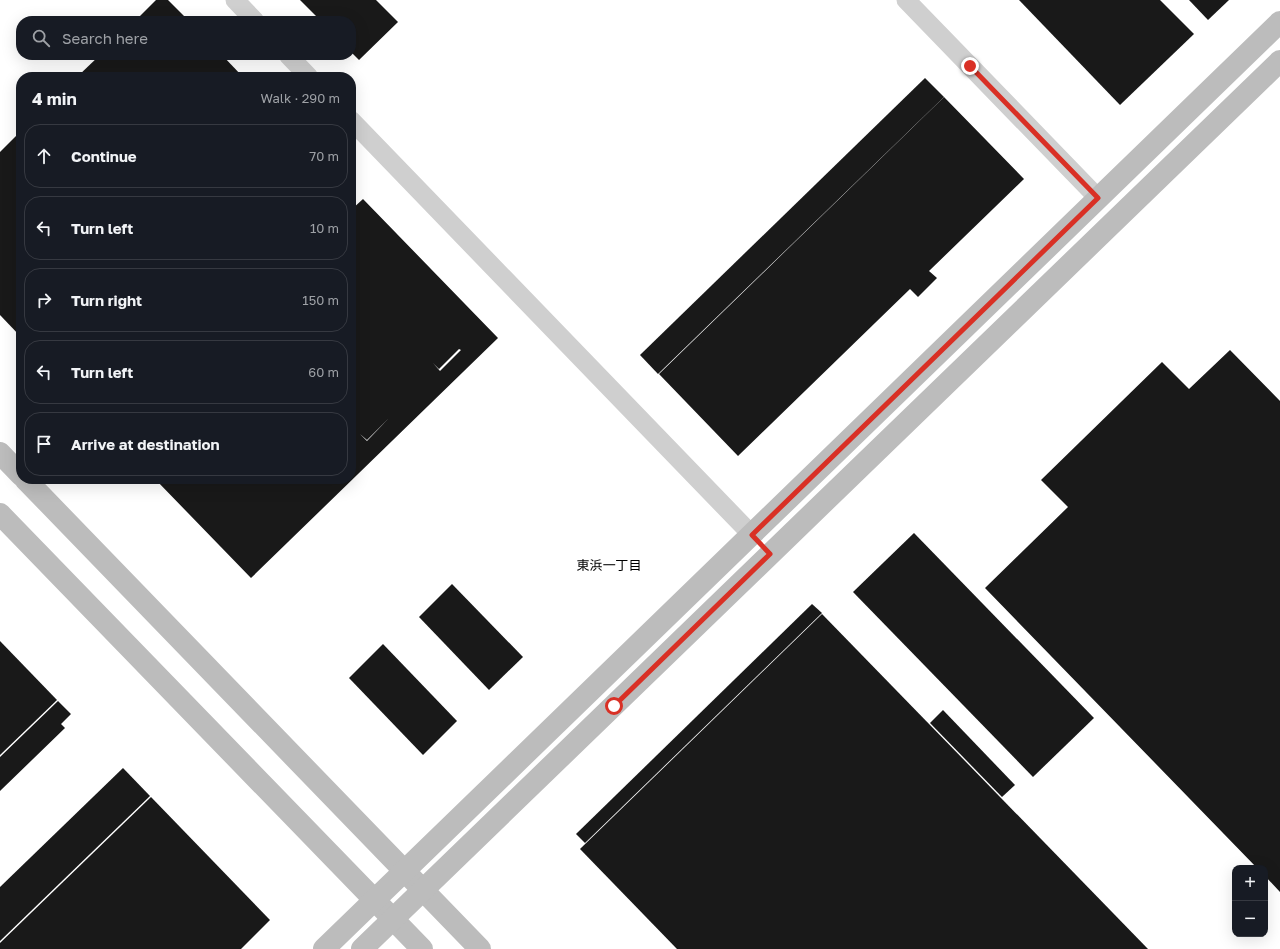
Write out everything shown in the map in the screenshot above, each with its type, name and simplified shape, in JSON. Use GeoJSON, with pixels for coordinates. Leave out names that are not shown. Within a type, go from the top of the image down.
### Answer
{"type":"FeatureCollection","features":[{"type":"Feature","properties":{"kind":"street"},"geometry":{"type":"LineString","coordinates":[[235,0],[250,16]]}},
{"type":"Feature","properties":{"kind":"street"},"geometry":{"type":"LineString","coordinates":[[906,0],[1118,218]]}},
{"type":"Feature","properties":{"kind":"street"},"geometry":{"type":"LineString","coordinates":[[324,949],[1280,22]]}},
{"type":"Feature","properties":{"kind":"street"},"geometry":{"type":"LineString","coordinates":[[293,60],[304,72]]}},
{"type":"Feature","properties":{"kind":"street"},"geometry":{"type":"LineString","coordinates":[[362,949],[1280,61]]}},
{"type":"Feature","properties":{"kind":"street"},"geometry":{"type":"LineString","coordinates":[[356,125],[770,554]]}},
{"type":"Feature","properties":{"kind":"street"},"geometry":{"type":"LineString","coordinates":[[0,453],[16,470]]}},
{"type":"Feature","properties":{"kind":"street"},"geometry":{"type":"LineString","coordinates":[[30,484],[480,949]]}},
{"type":"Feature","properties":{"kind":"street"},"geometry":{"type":"LineString","coordinates":[[0,514],[422,949]]}},
{"type":"Feature","properties":{"kind":"building"},"geometry":{"type":"Polygon","coordinates":[[[156,0],[168,0],[184,16],[140,16],[156,0]]]}},
{"type":"Feature","properties":{"kind":"building"},"geometry":{"type":"Polygon","coordinates":[[[300,0],[376,0],[398,22],[359,60],[356,57],[356,16],[316,16],[300,0]]]}},
{"type":"Feature","properties":{"kind":"building"},"geometry":{"type":"Polygon","coordinates":[[[1019,0],[1160,0],[1194,34],[1120,105],[1019,0]]]}},
{"type":"Feature","properties":{"kind":"building"},"geometry":{"type":"Polygon","coordinates":[[[1189,0],[1229,0],[1208,20],[1189,0]]]}},
{"type":"Feature","properties":{"kind":"building"},"geometry":{"type":"Polygon","coordinates":[[[95,60],[227,60],[238,72],[82,72],[95,60]]]}},
{"type":"Feature","properties":{"kind":"building"},"geometry":{"type":"Polygon","coordinates":[[[925,78],[944,97],[658,374],[640,355],[925,78]]]}},
{"type":"Feature","properties":{"kind":"building"},"geometry":{"type":"Polygon","coordinates":[[[944,97],[1024,179],[929,271],[937,278],[918,297],[910,289],[738,456],[659,374],[944,97]]]}},
{"type":"Feature","properties":{"kind":"building"},"geometry":{"type":"Polygon","coordinates":[[[16,136],[16,332],[0,315],[0,152],[16,136]]]}},
{"type":"Feature","properties":{"kind":"building"},"geometry":{"type":"Polygon","coordinates":[[[363,199],[498,338],[356,476],[356,205],[363,199]],[[459,349],[439,369],[433,363],[440,371],[461,350],[459,349]],[[389,418],[367,440],[360,434],[367,441],[389,418]]]}},
{"type":"Feature","properties":{"kind":"building"},"geometry":{"type":"Polygon","coordinates":[[[1230,350],[1280,401],[1280,892],[1268,879],[1268,865],[1254,865],[985,588],[1068,507],[1041,480],[1162,362],[1189,389],[1230,350]]]}},
{"type":"Feature","properties":{"kind":"building"},"geometry":{"type":"Polygon","coordinates":[[[160,484],[348,484],[251,578],[160,484]]]}},
{"type":"Feature","properties":{"kind":"building"},"geometry":{"type":"Polygon","coordinates":[[[914,533],[1094,718],[1033,777],[853,592],[914,533]]]}},
{"type":"Feature","properties":{"kind":"building"},"geometry":{"type":"Polygon","coordinates":[[[452,584],[523,657],[489,690],[419,617],[452,584]]]}},
{"type":"Feature","properties":{"kind":"building"},"geometry":{"type":"Polygon","coordinates":[[[812,604],[822,613],[585,843],[576,834],[812,604]]]}},
{"type":"Feature","properties":{"kind":"building"},"geometry":{"type":"Polygon","coordinates":[[[822,614],[1148,949],[677,949],[580,849],[822,614]]]}},
{"type":"Feature","properties":{"kind":"building"},"geometry":{"type":"Polygon","coordinates":[[[0,641],[57,700],[0,755],[0,641]]]}},
{"type":"Feature","properties":{"kind":"building"},"geometry":{"type":"Polygon","coordinates":[[[383,644],[457,721],[423,755],[349,678],[383,644]]]}},
{"type":"Feature","properties":{"kind":"building"},"geometry":{"type":"Polygon","coordinates":[[[58,701],[71,714],[61,724],[65,728],[0,791],[0,757],[58,701]]]}},
{"type":"Feature","properties":{"kind":"building"},"geometry":{"type":"Polygon","coordinates":[[[943,710],[1015,785],[1002,797],[930,723],[943,710]]]}},
{"type":"Feature","properties":{"kind":"building"},"geometry":{"type":"Polygon","coordinates":[[[123,768],[150,796],[0,941],[0,887],[123,768]]]}},
{"type":"Feature","properties":{"kind":"building"},"geometry":{"type":"Polygon","coordinates":[[[151,797],[270,920],[241,949],[0,949],[0,943],[151,797]]]}},
{"type":"Feature","properties":{"kind":"district","name":"東浜一丁目"},"geometry":{"type":"Point","coordinates":[609,565]}},
{"type":"Feature","properties":{"kind":"route"},"geometry":{"type":"LineString","coordinates":[[614,706],[770,554],[752,535],[1098,198],[970,66]]}}]}
